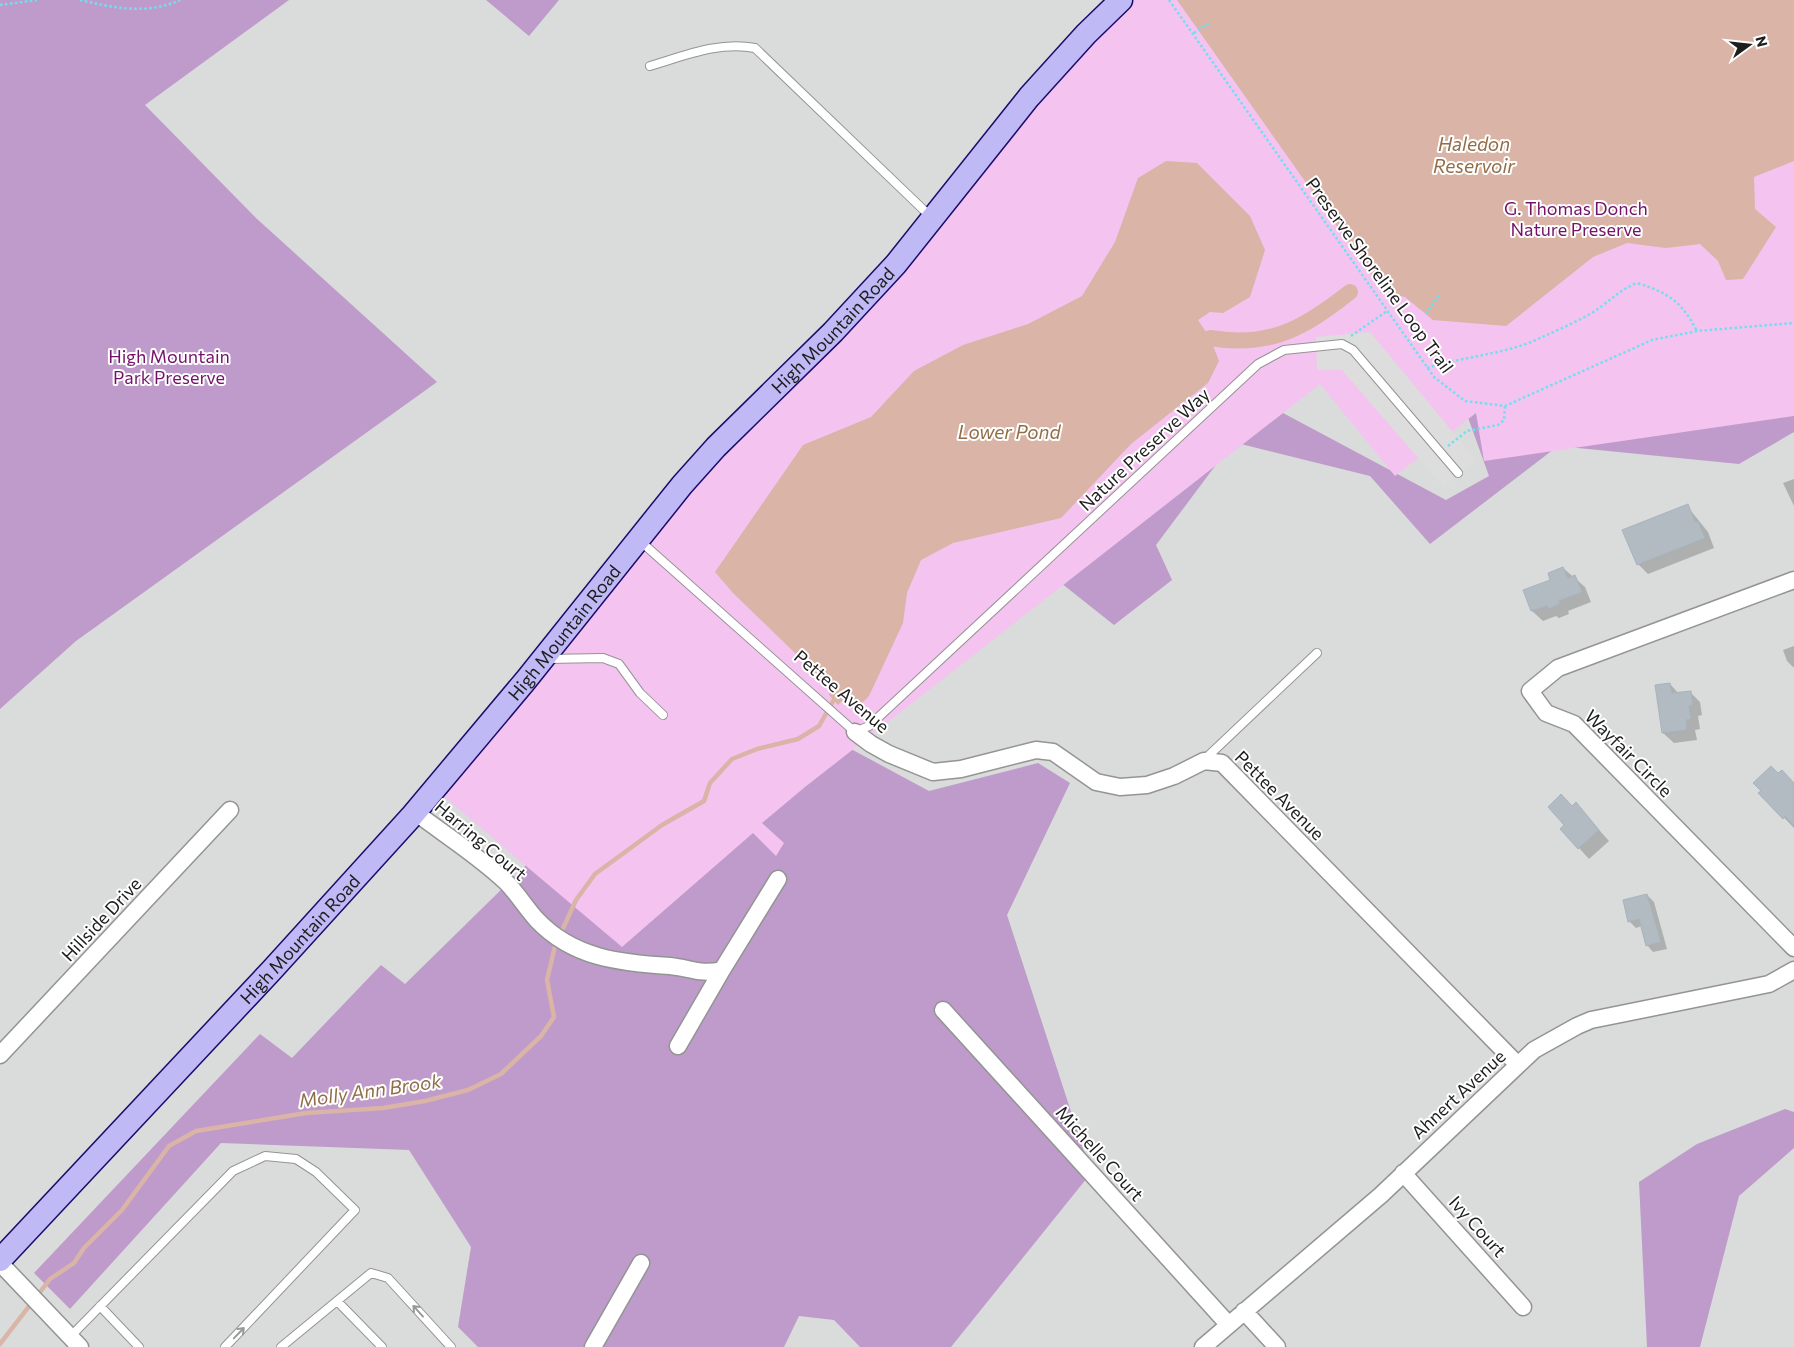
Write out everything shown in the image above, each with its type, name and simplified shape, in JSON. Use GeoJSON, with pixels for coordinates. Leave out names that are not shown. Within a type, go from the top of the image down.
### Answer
{"type":"FeatureCollection","features":[{"type":"Feature","properties":{"kind":"main road","name":"High Mountain Road"},"geometry":{"type":"LineString","coordinates":[[0,1262],[271,971],[415,812],[542,659],[637,539],[716,447],[833,332],[896,264],[1029,97],[1086,34],[1121,0]]}},
{"type":"Feature","properties":{"kind":"street","name":"Wayfair Circle"},"geometry":{"type":"LineString","coordinates":[[1794,580],[1558,668],[1530,691],[1546,712],[1574,724],[1794,948]]}},
{"type":"Feature","properties":{"kind":"street","name":"Pettee Avenue"},"geometry":{"type":"LineString","coordinates":[[856,732],[871,744],[889,754],[933,772],[961,769],[1036,750],[1053,752],[1096,782],[1120,787],[1147,785],[1174,776],[1204,761],[1222,763],[1518,1065]]}},
{"type":"Feature","properties":{"kind":"street","name":"Hillside Drive"},"geometry":{"type":"LineString","coordinates":[[0,1055],[230,810]]}},
{"type":"Feature","properties":{"kind":"street","name":"Harring Court"},"geometry":{"type":"LineString","coordinates":[[415,812],[506,882],[538,921],[558,937],[585,954],[616,962],[681,967],[708,974],[722,970]]}},
{"type":"Feature","properties":{"kind":"street"},"geometry":{"type":"LineString","coordinates":[[678,1046],[778,879]]}},
{"type":"Feature","properties":{"kind":"street","name":"Ahnert Avenue"},"geometry":{"type":"LineString","coordinates":[[1203,1347],[1403,1173],[1534,1050],[1591,1020],[1769,984],[1794,970]]}},
{"type":"Feature","properties":{"kind":"street","name":"Michelle Court"},"geometry":{"type":"LineString","coordinates":[[943,1010],[1228,1324]]}},
{"type":"Feature","properties":{"kind":"street","name":"Ivy Court"},"geometry":{"type":"LineString","coordinates":[[1403,1173],[1524,1307]]}},
{"type":"Feature","properties":{"kind":"street"},"geometry":{"type":"LineString","coordinates":[[0,1262],[20,1286],[75,1342]]}},
{"type":"Feature","properties":{"kind":"street"},"geometry":{"type":"LineString","coordinates":[[593,1347],[641,1263]]}},
{"type":"Feature","properties":{"kind":"street"},"geometry":{"type":"LineString","coordinates":[[1244,1310],[1277,1347]]}},
{"type":"Feature","properties":{"kind":"lane"},"geometry":{"type":"LineString","coordinates":[[650,66],[708,49],[738,45],[755,48],[932,219]]}},
{"type":"Feature","properties":{"kind":"lane"},"geometry":{"type":"LineString","coordinates":[[1342,344],[1353,350],[1458,473]]}},
{"type":"Feature","properties":{"kind":"lane","name":"Nature Preserve Way"},"geometry":{"type":"LineString","coordinates":[[856,732],[869,726],[1258,364],[1284,350],[1342,344]]}},
{"type":"Feature","properties":{"kind":"lane","name":"Pettee Avenue"},"geometry":{"type":"LineString","coordinates":[[637,539],[856,732]]}},
{"type":"Feature","properties":{"kind":"lane"},"geometry":{"type":"LineString","coordinates":[[1204,761],[1317,653]]}},
{"type":"Feature","properties":{"kind":"lane"},"geometry":{"type":"LineString","coordinates":[[542,659],[603,658],[619,664],[640,693],[663,715]]}},
{"type":"Feature","properties":{"kind":"lane"},"geometry":{"type":"LineString","coordinates":[[75,1342],[100,1306],[233,1171],[265,1156],[296,1159],[316,1172],[355,1210],[225,1347]]}},
{"type":"Feature","properties":{"kind":"lane"},"geometry":{"type":"LineString","coordinates":[[281,1347],[371,1273],[388,1278],[451,1347]]}},
{"type":"Feature","properties":{"kind":"lane"},"geometry":{"type":"LineString","coordinates":[[337,1301],[382,1347]]}},
{"type":"Feature","properties":{"kind":"lane"},"geometry":{"type":"LineString","coordinates":[[100,1306],[140,1347]]}},
{"type":"Feature","properties":{"kind":"path"},"geometry":{"type":"LineString","coordinates":[[0,5],[36,0]]}},
{"type":"Feature","properties":{"kind":"path"},"geometry":{"type":"LineString","coordinates":[[80,0],[120,9],[163,8],[180,0]]}},
{"type":"Feature","properties":{"kind":"path","name":"Preserve Shoreline Loop Trail"},"geometry":{"type":"LineString","coordinates":[[1169,0],[1434,377],[1465,401],[1505,406]]}},
{"type":"Feature","properties":{"kind":"path"},"geometry":{"type":"LineString","coordinates":[[1193,33],[1209,22]]}},
{"type":"Feature","properties":{"kind":"path"},"geometry":{"type":"LineString","coordinates":[[1427,368],[1453,360],[1488,355],[1536,340],[1585,316],[1602,306],[1621,289],[1637,283],[1654,288],[1674,298],[1688,314],[1697,331]]}},
{"type":"Feature","properties":{"kind":"path"},"geometry":{"type":"LineString","coordinates":[[1426,314],[1439,295]]}},
{"type":"Feature","properties":{"kind":"path"},"geometry":{"type":"LineString","coordinates":[[1342,344],[1387,311]]}},
{"type":"Feature","properties":{"kind":"path"},"geometry":{"type":"LineString","coordinates":[[1440,452],[1467,430],[1498,425],[1504,420],[1505,406],[1652,340],[1697,331],[1794,323]]}},
{"type":"Feature","properties":{"kind":"shaded area"},"geometry":{"type":"Polygon","coordinates":[[[180,0],[1794,0],[1794,1347],[0,1347],[0,646],[50,181],[180,0]]]}},
{"type":"Feature","properties":{"kind":"shaded area"},"geometry":{"type":"Polygon","coordinates":[[[1370,332],[1476,460],[1443,487],[1342,370],[1317,370],[1316,337],[1370,332]]]}},
{"type":"Feature","properties":{"kind":"green space","name":"High Mountain Park Preserve"},"geometry":{"type":"Polygon","coordinates":[[[0,0],[289,0],[145,105],[256,218],[437,382],[76,641],[0,709],[0,0]]]}},
{"type":"Feature","properties":{"kind":"green space"},"geometry":{"type":"Polygon","coordinates":[[[486,0],[559,0],[529,36],[486,0]]]}},
{"type":"Feature","properties":{"kind":"green space","name":"G. Thomas Donch Nature Preserve"},"geometry":{"type":"Polygon","coordinates":[[[1121,0],[1794,0],[1794,416],[1484,461],[1476,413],[1395,476],[1320,384],[805,787],[762,823],[784,843],[776,856],[753,833],[622,947],[435,789],[646,528],[1121,0]]]}},
{"type":"Feature","properties":{"kind":"green space"},"geometry":{"type":"Polygon","coordinates":[[[1794,161],[1794,432],[1739,464],[1558,446],[1430,544],[1370,476],[1233,442],[1156,545],[1172,580],[1114,625],[1037,564],[838,742],[929,791],[1038,763],[1070,783],[1007,915],[1091,1173],[951,1347],[860,1347],[834,1320],[799,1316],[784,1347],[478,1347],[458,1327],[471,1247],[409,1150],[221,1143],[70,1309],[34,1273],[260,1034],[292,1058],[381,965],[405,984],[570,822],[1283,413],[1446,500],[1489,476],[1433,320],[1794,161]]]}},
{"type":"Feature","properties":{"kind":"green space"},"geometry":{"type":"Polygon","coordinates":[[[1785,1109],[1794,1112],[1794,1148],[1739,1196],[1700,1347],[1647,1347],[1639,1182],[1697,1144],[1785,1109]]]}},
{"type":"Feature","properties":{"kind":"water","name":"Haledon Reservoir"},"geometry":{"type":"Polygon","coordinates":[[[1177,0],[1794,0],[1794,161],[1754,177],[1755,209],[1776,227],[1743,279],[1726,280],[1718,261],[1700,244],[1666,248],[1627,243],[1593,257],[1506,326],[1433,320],[1405,297],[1384,293],[1177,0]]]}},
{"type":"Feature","properties":{"kind":"water","name":"Lower Pond"},"geometry":{"type":"Polygon","coordinates":[[[1166,161],[1197,163],[1250,216],[1265,250],[1250,297],[1223,313],[1210,312],[1198,320],[1210,338],[1219,361],[1208,383],[1131,444],[1061,518],[953,543],[921,560],[907,593],[903,623],[869,696],[859,706],[844,699],[838,705],[829,695],[830,687],[733,593],[715,572],[803,445],[871,417],[914,371],[963,345],[1028,324],[1082,296],[1115,242],[1138,178],[1166,161]]]}},
{"type":"Feature","properties":{"kind":"building"},"geometry":{"type":"Polygon","coordinates":[[[1688,504],[1695,522],[1698,521],[1705,538],[1637,565],[1622,530],[1688,504]]]}},
{"type":"Feature","properties":{"kind":"building"},"geometry":{"type":"Polygon","coordinates":[[[1563,567],[1568,578],[1575,575],[1582,592],[1559,601],[1560,604],[1548,609],[1547,606],[1531,611],[1523,590],[1550,580],[1548,573],[1563,567]]]}},
{"type":"Feature","properties":{"kind":"building"},"geometry":{"type":"Polygon","coordinates":[[[1670,683],[1672,693],[1691,691],[1693,705],[1689,706],[1691,719],[1686,720],[1687,730],[1662,733],[1655,685],[1670,683]]]}},
{"type":"Feature","properties":{"kind":"building"},"geometry":{"type":"Polygon","coordinates":[[[1771,766],[1778,773],[1782,770],[1794,783],[1794,826],[1785,816],[1783,819],[1758,793],[1761,791],[1753,783],[1771,766]]]}},
{"type":"Feature","properties":{"kind":"building"},"geometry":{"type":"Polygon","coordinates":[[[1561,794],[1572,806],[1576,802],[1599,830],[1578,849],[1560,829],[1564,825],[1548,807],[1561,794]]]}},
{"type":"Feature","properties":{"kind":"building"},"geometry":{"type":"Polygon","coordinates":[[[1647,894],[1661,942],[1646,946],[1639,919],[1628,922],[1623,900],[1647,894]]]}},
{"type":"Feature","properties":{"kind":"waterway"},"geometry":{"type":"LineString","coordinates":[[1210,338],[1251,340],[1286,332],[1317,316],[1350,292]]}},
{"type":"Feature","properties":{"kind":"waterway","name":"Molly Ann Brook"},"geometry":{"type":"LineString","coordinates":[[0,1344],[50,1279],[74,1263],[84,1248],[122,1210],[169,1146],[196,1131],[306,1113],[383,1108],[425,1101],[468,1090],[501,1074],[541,1036],[554,1017],[547,980],[555,946],[576,900],[595,874],[662,825],[704,801],[710,783],[732,759],[757,749],[798,739],[819,726],[836,696]]}}]}
